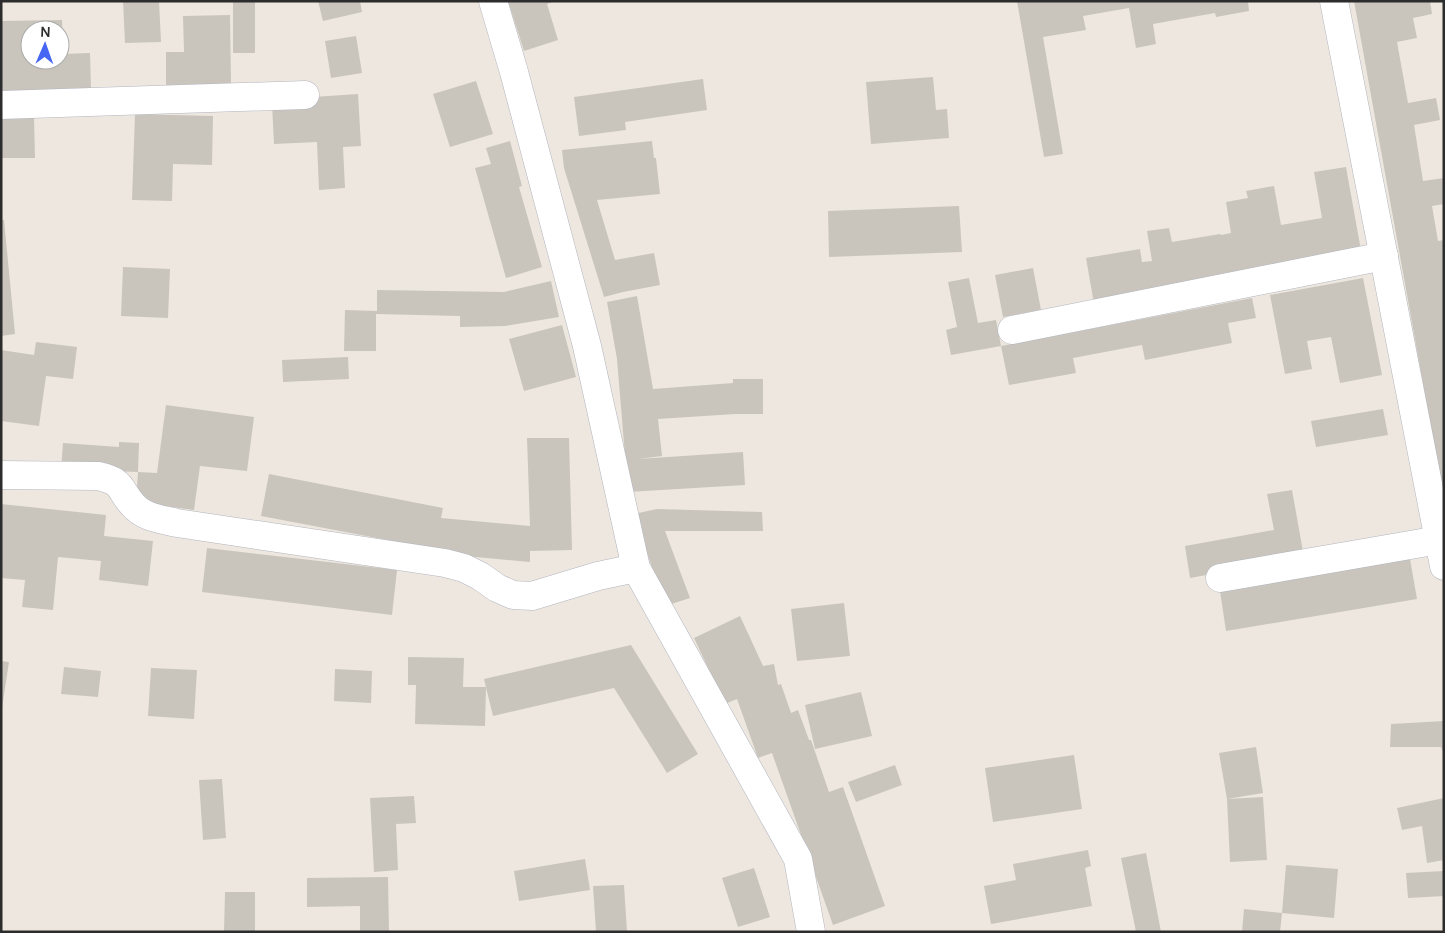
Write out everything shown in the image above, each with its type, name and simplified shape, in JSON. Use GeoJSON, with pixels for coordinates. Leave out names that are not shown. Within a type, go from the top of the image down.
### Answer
{"type":"FeatureCollection","features":[{"type":"Feature","properties":{"kind":"street"},"geometry":{"type":"LineString","coordinates":[[493,1],[514,72],[587,346],[636,568],[798,860],[811,932]]}},
{"type":"Feature","properties":{"kind":"street"},"geometry":{"type":"LineString","coordinates":[[1220,578],[1441,553],[1334,1]]}},
{"type":"Feature","properties":{"kind":"street"},"geometry":{"type":"LineString","coordinates":[[1,105],[305,94]]}},
{"type":"Feature","properties":{"kind":"street"},"geometry":{"type":"LineString","coordinates":[[1012,330],[1384,256]]}},
{"type":"Feature","properties":{"kind":"street"},"geometry":{"type":"LineString","coordinates":[[1,475],[98,476],[112,479],[122,487],[133,506],[146,515],[177,523],[445,563],[464,568],[480,576],[496,588],[513,595],[532,596],[598,576],[636,568]]}},
{"type":"Feature","properties":{"kind":"building"},"geometry":{"type":"Polygon","coordinates":[[[123,1],[159,1],[161,42],[125,43],[123,1]]]}},
{"type":"Feature","properties":{"kind":"building"},"geometry":{"type":"Polygon","coordinates":[[[255,1],[255,53],[233,53],[233,2],[255,1]]]}},
{"type":"Feature","properties":{"kind":"building"},"geometry":{"type":"Polygon","coordinates":[[[318,1],[360,1],[362,12],[323,21],[318,1]]]}},
{"type":"Feature","properties":{"kind":"building"},"geometry":{"type":"Polygon","coordinates":[[[508,1],[555,1],[547,4],[558,40],[524,51],[508,1]]]}},
{"type":"Feature","properties":{"kind":"building"},"geometry":{"type":"Polygon","coordinates":[[[1017,1],[1248,1],[1249,11],[1216,17],[1215,13],[1153,24],[1156,44],[1136,48],[1129,8],[1083,16],[1086,30],[1043,37],[1063,154],[1044,157],[1017,1]]]}},
{"type":"Feature","properties":{"kind":"building"},"geometry":{"type":"Polygon","coordinates":[[[1354,1],[1430,1],[1432,14],[1413,18],[1417,38],[1397,42],[1408,103],[1436,98],[1440,120],[1414,125],[1423,181],[1444,178],[1444,204],[1432,206],[1438,241],[1444,240],[1444,500],[1354,1]]]}},
{"type":"Feature","properties":{"kind":"building"},"geometry":{"type":"Polygon","coordinates":[[[230,15],[231,84],[166,85],[166,52],[184,52],[183,16],[230,15]]]}},
{"type":"Feature","properties":{"kind":"building"},"geometry":{"type":"Polygon","coordinates":[[[1,21],[20,21],[20,70],[70,70],[70,54],[90,53],[91,89],[1,92],[1,21]]]}},
{"type":"Feature","properties":{"kind":"building"},"geometry":{"type":"Polygon","coordinates":[[[356,36],[362,73],[331,78],[325,41],[356,36]]]}},
{"type":"Feature","properties":{"kind":"building"},"geometry":{"type":"Polygon","coordinates":[[[933,77],[936,110],[947,109],[949,138],[871,144],[866,82],[933,77]]]}},
{"type":"Feature","properties":{"kind":"building"},"geometry":{"type":"Polygon","coordinates":[[[703,79],[707,110],[625,122],[626,130],[579,136],[574,97],[703,79]]]}},
{"type":"Feature","properties":{"kind":"building"},"geometry":{"type":"Polygon","coordinates":[[[476,81],[493,134],[450,147],[433,94],[476,81]]]}},
{"type":"Feature","properties":{"kind":"building"},"geometry":{"type":"Polygon","coordinates":[[[358,94],[361,146],[343,147],[345,188],[319,190],[317,142],[274,144],[272,104],[313,97],[358,94]]]}},
{"type":"Feature","properties":{"kind":"building"},"geometry":{"type":"Polygon","coordinates":[[[135,114],[213,116],[212,165],[173,164],[172,201],[132,200],[135,114]]]}},
{"type":"Feature","properties":{"kind":"building"},"geometry":{"type":"Polygon","coordinates":[[[34,117],[35,158],[1,158],[1,118],[34,117]]]}},
{"type":"Feature","properties":{"kind":"building"},"geometry":{"type":"Polygon","coordinates":[[[510,141],[522,186],[519,187],[542,267],[506,278],[475,168],[491,164],[486,148],[510,141]]]}},
{"type":"Feature","properties":{"kind":"building"},"geometry":{"type":"Polygon","coordinates":[[[652,141],[660,194],[597,200],[615,260],[654,253],[660,285],[604,297],[564,168],[562,150],[652,141]]]}},
{"type":"Feature","properties":{"kind":"building"},"geometry":{"type":"Polygon","coordinates":[[[1346,167],[1362,256],[1094,304],[1086,258],[1140,249],[1142,262],[1152,261],[1147,231],[1169,228],[1172,242],[1231,233],[1226,202],[1248,198],[1246,191],[1274,186],[1281,225],[1322,218],[1314,172],[1346,167]]]}},
{"type":"Feature","properties":{"kind":"building"},"geometry":{"type":"Polygon","coordinates":[[[959,206],[962,252],[829,257],[828,211],[959,206]]]}},
{"type":"Feature","properties":{"kind":"building"},"geometry":{"type":"Polygon","coordinates":[[[1,220],[4,220],[15,334],[1,336],[1,220]]]}},
{"type":"Feature","properties":{"kind":"building"},"geometry":{"type":"Polygon","coordinates":[[[123,267],[170,269],[168,318],[121,316],[123,267]]]}},
{"type":"Feature","properties":{"kind":"building"},"geometry":{"type":"Polygon","coordinates":[[[1033,268],[1041,310],[1003,317],[995,275],[1033,268]]]}},
{"type":"Feature","properties":{"kind":"building"},"geometry":{"type":"Polygon","coordinates":[[[969,278],[978,323],[996,320],[1001,346],[951,355],[946,330],[957,327],[948,282],[969,278]]]}},
{"type":"Feature","properties":{"kind":"building"},"geometry":{"type":"Polygon","coordinates":[[[1363,278],[1382,375],[1340,383],[1331,337],[1307,341],[1312,369],[1285,374],[1270,295],[1363,278]]]}},
{"type":"Feature","properties":{"kind":"building"},"geometry":{"type":"Polygon","coordinates":[[[551,281],[559,317],[505,326],[460,327],[460,316],[376,314],[376,351],[344,351],[345,310],[377,311],[377,290],[504,292],[551,281]]]}},
{"type":"Feature","properties":{"kind":"building"},"geometry":{"type":"Polygon","coordinates":[[[637,296],[653,389],[733,383],[733,379],[763,379],[763,414],[658,419],[662,456],[638,459],[743,452],[745,485],[628,492],[617,359],[607,302],[637,296]]]}},
{"type":"Feature","properties":{"kind":"building"},"geometry":{"type":"Polygon","coordinates":[[[1252,298],[1256,318],[1228,323],[1232,343],[1145,360],[1142,345],[1073,358],[1076,373],[1009,385],[1001,346],[1252,298]]]}},
{"type":"Feature","properties":{"kind":"building"},"geometry":{"type":"Polygon","coordinates":[[[562,325],[576,377],[524,391],[509,339],[562,325]]]}},
{"type":"Feature","properties":{"kind":"building"},"geometry":{"type":"Polygon","coordinates":[[[36,342],[77,347],[73,379],[46,376],[39,426],[1,421],[1,350],[34,355],[36,342]]]}},
{"type":"Feature","properties":{"kind":"building"},"geometry":{"type":"Polygon","coordinates":[[[348,357],[349,379],[283,382],[282,360],[348,357]]]}},
{"type":"Feature","properties":{"kind":"building"},"geometry":{"type":"Polygon","coordinates":[[[166,405],[254,417],[247,471],[200,466],[194,510],[136,502],[138,472],[157,473],[166,405]]]}},
{"type":"Feature","properties":{"kind":"building"},"geometry":{"type":"Polygon","coordinates":[[[1383,409],[1388,435],[1316,447],[1311,421],[1383,409]]]}},
{"type":"Feature","properties":{"kind":"building"},"geometry":{"type":"Polygon","coordinates":[[[527,438],[569,438],[572,550],[530,551],[530,562],[434,553],[435,549],[261,516],[269,474],[443,508],[441,518],[530,526],[527,438]]]}},
{"type":"Feature","properties":{"kind":"building"},"geometry":{"type":"Polygon","coordinates":[[[119,442],[139,443],[138,472],[61,469],[63,443],[119,447],[119,442]]]}},
{"type":"Feature","properties":{"kind":"building"},"geometry":{"type":"Polygon","coordinates":[[[1292,490],[1304,557],[1190,578],[1185,546],[1274,530],[1267,494],[1292,490]]]}},
{"type":"Feature","properties":{"kind":"building"},"geometry":{"type":"Polygon","coordinates":[[[1,504],[106,515],[104,536],[153,541],[148,586],[99,580],[101,561],[58,557],[53,610],[22,607],[25,580],[1,578],[1,504]]]}},
{"type":"Feature","properties":{"kind":"building"},"geometry":{"type":"Polygon","coordinates":[[[657,509],[762,512],[763,531],[665,531],[690,598],[665,606],[634,514],[657,509]]]}},
{"type":"Feature","properties":{"kind":"building"},"geometry":{"type":"Polygon","coordinates":[[[207,548],[397,570],[392,615],[202,592],[207,548]]]}},
{"type":"Feature","properties":{"kind":"building"},"geometry":{"type":"Polygon","coordinates":[[[1410,559],[1417,599],[1226,631],[1220,591],[1410,559]]]}},
{"type":"Feature","properties":{"kind":"building"},"geometry":{"type":"Polygon","coordinates":[[[844,603],[850,656],[797,661],[791,609],[844,603]]]}},
{"type":"Feature","properties":{"kind":"building"},"geometry":{"type":"Polygon","coordinates":[[[740,616],[763,666],[774,664],[778,685],[781,684],[791,713],[798,710],[809,740],[811,740],[829,792],[843,787],[885,906],[833,925],[772,753],[758,758],[737,699],[725,704],[694,638],[740,616]]]}},
{"type":"Feature","properties":{"kind":"building"},"geometry":{"type":"Polygon","coordinates":[[[631,645],[698,754],[667,773],[614,688],[493,716],[484,679],[631,645]]]}},
{"type":"Feature","properties":{"kind":"building"},"geometry":{"type":"Polygon","coordinates":[[[408,657],[464,658],[463,687],[486,687],[485,726],[415,724],[416,685],[408,685],[408,657]]]}},
{"type":"Feature","properties":{"kind":"building"},"geometry":{"type":"Polygon","coordinates":[[[1,661],[9,662],[2,708],[1,708],[1,661]]]}},
{"type":"Feature","properties":{"kind":"building"},"geometry":{"type":"Polygon","coordinates":[[[64,667],[101,671],[98,697],[61,694],[64,667]]]}},
{"type":"Feature","properties":{"kind":"building"},"geometry":{"type":"Polygon","coordinates":[[[151,668],[197,670],[194,719],[148,716],[151,668]]]}},
{"type":"Feature","properties":{"kind":"building"},"geometry":{"type":"Polygon","coordinates":[[[335,669],[372,671],[371,703],[334,701],[335,669]]]}},
{"type":"Feature","properties":{"kind":"building"},"geometry":{"type":"Polygon","coordinates":[[[861,692],[872,736],[815,749],[805,705],[861,692]]]}},
{"type":"Feature","properties":{"kind":"building"},"geometry":{"type":"Polygon","coordinates":[[[1444,721],[1444,754],[1441,747],[1390,747],[1391,724],[1444,721]]]}},
{"type":"Feature","properties":{"kind":"building"},"geometry":{"type":"Polygon","coordinates":[[[1256,747],[1263,793],[1227,799],[1219,753],[1256,747]]]}},
{"type":"Feature","properties":{"kind":"building"},"geometry":{"type":"Polygon","coordinates":[[[1074,755],[1082,809],[993,822],[985,768],[1074,755]]]}},
{"type":"Feature","properties":{"kind":"building"},"geometry":{"type":"Polygon","coordinates":[[[895,765],[902,785],[856,802],[848,782],[895,765]]]}},
{"type":"Feature","properties":{"kind":"building"},"geometry":{"type":"Polygon","coordinates":[[[222,779],[226,838],[203,840],[199,780],[222,779]]]}},
{"type":"Feature","properties":{"kind":"building"},"geometry":{"type":"Polygon","coordinates":[[[414,796],[416,823],[396,824],[398,870],[374,872],[370,798],[414,796]]]}},
{"type":"Feature","properties":{"kind":"building"},"geometry":{"type":"Polygon","coordinates":[[[1263,797],[1267,860],[1230,862],[1227,799],[1263,797]]]}},
{"type":"Feature","properties":{"kind":"building"},"geometry":{"type":"Polygon","coordinates":[[[1444,798],[1444,860],[1427,863],[1422,826],[1402,830],[1397,808],[1444,798]]]}},
{"type":"Feature","properties":{"kind":"building"},"geometry":{"type":"Polygon","coordinates":[[[1088,850],[1091,866],[1085,868],[1092,906],[991,924],[984,886],[1016,880],[1013,864],[1088,850]]]}},
{"type":"Feature","properties":{"kind":"building"},"geometry":{"type":"Polygon","coordinates":[[[1146,853],[1161,932],[1136,932],[1121,858],[1146,853]]]}},
{"type":"Feature","properties":{"kind":"building"},"geometry":{"type":"Polygon","coordinates":[[[585,859],[590,890],[519,901],[514,871],[585,859]]]}},
{"type":"Feature","properties":{"kind":"building"},"geometry":{"type":"Polygon","coordinates":[[[1286,865],[1338,869],[1334,918],[1282,913],[1286,865]]]}},
{"type":"Feature","properties":{"kind":"building"},"geometry":{"type":"Polygon","coordinates":[[[754,868],[770,917],[738,927],[722,878],[754,868]]]}},
{"type":"Feature","properties":{"kind":"building"},"geometry":{"type":"Polygon","coordinates":[[[1444,871],[1444,896],[1408,898],[1406,873],[1444,871]]]}},
{"type":"Feature","properties":{"kind":"building"},"geometry":{"type":"Polygon","coordinates":[[[388,877],[389,932],[360,932],[360,906],[307,907],[307,878],[388,877]]]}},
{"type":"Feature","properties":{"kind":"building"},"geometry":{"type":"Polygon","coordinates":[[[624,885],[627,932],[596,932],[593,886],[624,885]]]}},
{"type":"Feature","properties":{"kind":"building"},"geometry":{"type":"Polygon","coordinates":[[[225,892],[255,892],[255,932],[224,932],[225,892]]]}},
{"type":"Feature","properties":{"kind":"building"},"geometry":{"type":"Polygon","coordinates":[[[1244,909],[1282,913],[1280,932],[1242,932],[1244,909]]]}}]}
